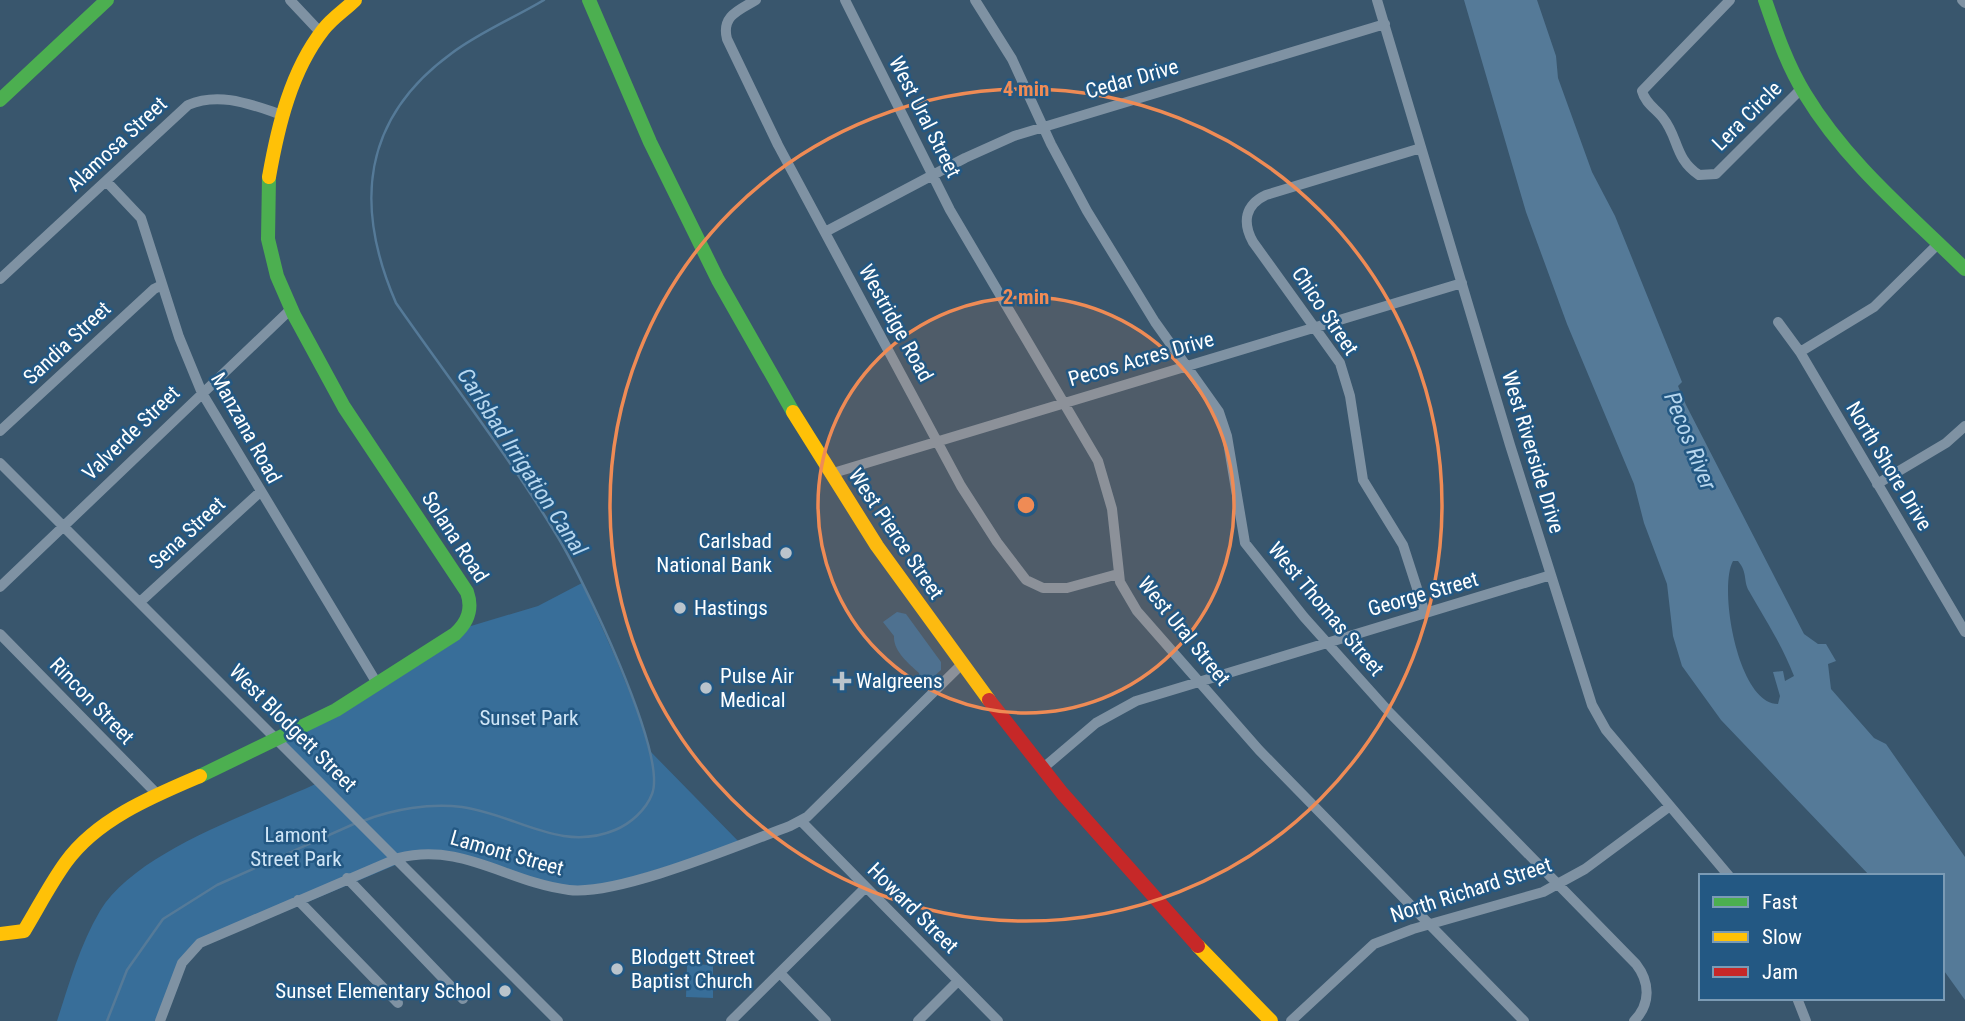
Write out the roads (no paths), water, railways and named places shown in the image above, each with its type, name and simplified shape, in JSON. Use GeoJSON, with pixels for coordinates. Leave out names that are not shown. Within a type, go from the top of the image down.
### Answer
{"type":"FeatureCollection","features":[{"type":"Feature","properties":{"kind":"main road"},"geometry":{"type":"LineString","coordinates":[[0,100],[107,0]]}},
{"type":"Feature","properties":{"kind":"main road","name":"Solana Road"},"geometry":{"type":"LineString","coordinates":[[0,934],[24,930],[55,875],[80,846],[109,821],[157,794],[220,768],[336,710],[461,629],[468,618],[471,601],[342,405],[292,309],[274,266],[268,228],[268,194],[283,115],[294,84],[321,33],[355,0]]}},
{"type":"Feature","properties":{"kind":"main road","name":"West Pierce Street"},"geometry":{"type":"LineString","coordinates":[[589,0],[631,101],[716,276],[830,474],[895,573],[961,666],[1042,769],[1163,909],[1271,1021]]}},
{"type":"Feature","properties":{"kind":"main road"},"geometry":{"type":"LineString","coordinates":[[1765,0],[1801,89],[1845,147],[1965,269]]}},
{"type":"Feature","properties":{"kind":"street"},"geometry":{"type":"LineString","coordinates":[[290,0],[321,33]]}},
{"type":"Feature","properties":{"kind":"street","name":"Westridge Road"},"geometry":{"type":"LineString","coordinates":[[756,0],[728,20],[725,25],[727,39],[773,134],[973,508],[1018,571],[1031,584],[1045,589],[1067,588],[1118,574]]}},
{"type":"Feature","properties":{"kind":"street","name":"West Ural Street"},"geometry":{"type":"LineString","coordinates":[[845,0],[956,221],[1103,472],[1111,509],[1118,574],[1124,591],[1137,611],[1259,750],[1524,1021]]}},
{"type":"Feature","properties":{"kind":"street","name":"West Thomas Street"},"geometry":{"type":"LineString","coordinates":[[975,0],[1012,59],[1065,172],[1138,295],[1223,421],[1245,542],[1327,643],[1556,885],[1642,971],[1647,986],[1644,1008],[1634,1021]]}},
{"type":"Feature","properties":{"kind":"street","name":"West Riverside Drive"},"geometry":{"type":"LineString","coordinates":[[1377,0],[1583,681],[1599,719],[1727,874]]}},
{"type":"Feature","properties":{"kind":"street","name":"Lera Circle"},"geometry":{"type":"LineString","coordinates":[[1730,0],[1642,91],[1644,98],[1669,127],[1678,154],[1699,175],[1716,174],[1801,89]]}},
{"type":"Feature","properties":{"kind":"street","name":"Cedar Drive"},"geometry":{"type":"LineString","coordinates":[[825,232],[985,148],[1043,125],[1385,24]]}},
{"type":"Feature","properties":{"kind":"street","name":"Alamosa Street"},"geometry":{"type":"LineString","coordinates":[[0,279],[177,112],[196,102],[212,98],[231,100],[283,115]]}},
{"type":"Feature","properties":{"kind":"street","name":"Chico Street"},"geometry":{"type":"LineString","coordinates":[[1421,148],[1266,195],[1249,207],[1246,221],[1248,234],[1343,370],[1350,396],[1363,480],[1403,545],[1425,613]]}},
{"type":"Feature","properties":{"kind":"street","name":"Manzana Road"},"geometry":{"type":"LineString","coordinates":[[106,181],[141,218],[162,285],[202,393],[378,685]]}},
{"type":"Feature","properties":{"kind":"street"},"geometry":{"type":"LineString","coordinates":[[1800,352],[1874,307],[1939,243]]}},
{"type":"Feature","properties":{"kind":"street","name":"Pecos Acres Drive"},"geometry":{"type":"LineString","coordinates":[[830,474],[1462,283]]}},
{"type":"Feature","properties":{"kind":"street","name":"Sandia Street"},"geometry":{"type":"LineString","coordinates":[[0,431],[154,289],[162,285]]}},
{"type":"Feature","properties":{"kind":"street","name":"Valverde Street"},"geometry":{"type":"LineString","coordinates":[[0,587],[292,309]]}},
{"type":"Feature","properties":{"kind":"street","name":"North Shore Drive"},"geometry":{"type":"LineString","coordinates":[[1778,322],[1800,352],[1965,632]]}},
{"type":"Feature","properties":{"kind":"street"},"geometry":{"type":"LineString","coordinates":[[1877,484],[1946,443],[1965,426]]}},
{"type":"Feature","properties":{"kind":"street","name":"West Blodgett Street"},"geometry":{"type":"LineString","coordinates":[[0,463],[398,858],[558,1021]]}},
{"type":"Feature","properties":{"kind":"street","name":"Sena Street"},"geometry":{"type":"LineString","coordinates":[[140,602],[260,492]]}},
{"type":"Feature","properties":{"kind":"street","name":"George Street"},"geometry":{"type":"LineString","coordinates":[[1042,769],[1096,723],[1117,709],[1551,575]]}},
{"type":"Feature","properties":{"kind":"street"},"geometry":{"type":"LineString","coordinates":[[1954,614],[1965,608]]}},
{"type":"Feature","properties":{"kind":"street","name":"Rincon Street"},"geometry":{"type":"LineString","coordinates":[[0,634],[157,794]]}},
{"type":"Feature","properties":{"kind":"street","name":"Lamont Street"},"geometry":{"type":"LineString","coordinates":[[160,1021],[174,982],[200,943],[398,858],[424,853],[446,853],[552,887],[599,890],[801,821],[961,666]]}},
{"type":"Feature","properties":{"kind":"street","name":"North Richard Street"},"geometry":{"type":"LineString","coordinates":[[1291,1021],[1365,951],[1389,937],[1543,892],[1585,869],[1670,806]]}},
{"type":"Feature","properties":{"kind":"street","name":"Howard Street"},"geometry":{"type":"LineString","coordinates":[[801,821],[998,1021]]}},
{"type":"Feature","properties":{"kind":"street"},"geometry":{"type":"LineString","coordinates":[[347,878],[463,999]]}},
{"type":"Feature","properties":{"kind":"street"},"geometry":{"type":"LineString","coordinates":[[732,1021],[865,888]]}},
{"type":"Feature","properties":{"kind":"street"},"geometry":{"type":"LineString","coordinates":[[298,900],[398,1003]]}},
{"type":"Feature","properties":{"kind":"street"},"geometry":{"type":"LineString","coordinates":[[780,973],[826,1021]]}},
{"type":"Feature","properties":{"kind":"street"},"geometry":{"type":"LineString","coordinates":[[918,1021],[958,981]]}},
{"type":"Feature","properties":{"kind":"street"},"geometry":{"type":"LineString","coordinates":[[1798,1000],[1806,1021]]}},
{"type":"Feature","properties":{"kind":"water","name":"Pecos River"},"geometry":{"type":"Polygon","coordinates":[[[1464,0],[1537,0],[1556,56],[1558,78],[1592,172],[1615,216],[1682,382],[1678,386],[1686,405],[1804,634],[1818,644],[1826,644],[1836,661],[1828,664],[1831,689],[1874,738],[1886,744],[1965,857],[1965,1000],[1944,971],[1944,874],[1868,874],[1721,720],[1682,666],[1673,636],[1667,584],[1644,523],[1634,484],[1567,324],[1526,212],[1464,0]],[[1733,561],[1729,575],[1730,618],[1735,643],[1742,666],[1752,685],[1764,699],[1778,704],[1780,696],[1773,672],[1783,671],[1785,681],[1794,676],[1779,643],[1749,591],[1738,561],[1733,561]]]}},
{"type":"Feature","properties":{"kind":"waterway","name":"Carlsbad Irrigation Canal"},"geometry":{"type":"LineString","coordinates":[[363,821],[412,808],[450,806],[482,811],[556,835],[595,836],[615,830],[632,820],[646,806],[652,794],[653,773],[647,742],[635,705],[584,586],[556,534],[518,475],[396,303],[374,232],[371,199],[374,166],[383,136],[399,106],[422,79],[452,53],[544,0]]}},
{"type":"Feature","properties":{"kind":"waterway","name":"Carlsbad Irrigation Canal"},"geometry":{"type":"LineString","coordinates":[[107,1021],[127,970],[163,919],[217,885],[356,823]]}},
{"type":"Feature","properties":{"kind":"place","name":"Carlsbad National Bank"},"geometry":{"type":"Point","coordinates":[786,553]}},
{"type":"Feature","properties":{"kind":"place","name":"Hastings"},"geometry":{"type":"Point","coordinates":[680,608]}},
{"type":"Feature","properties":{"kind":"place","name":"Walgreens"},"geometry":{"type":"Point","coordinates":[842,681]}},
{"type":"Feature","properties":{"kind":"place","name":"Pulse Air Medical"},"geometry":{"type":"Point","coordinates":[706,688]}},
{"type":"Feature","properties":{"kind":"place","name":"Blodgett Street Baptist Church"},"geometry":{"type":"Point","coordinates":[617,969]}},
{"type":"Feature","properties":{"kind":"place","name":"Sunset Elementary School"},"geometry":{"type":"Point","coordinates":[505,991]}},
{"type":"Feature","properties":{"kind":"park label","name":"Sunset Park"},"geometry":{"type":"Point","coordinates":[529,718]}},
{"type":"Feature","properties":{"kind":"park label","name":"Lamont Street Park"},"geometry":{"type":"Point","coordinates":[296,847]}}]}
